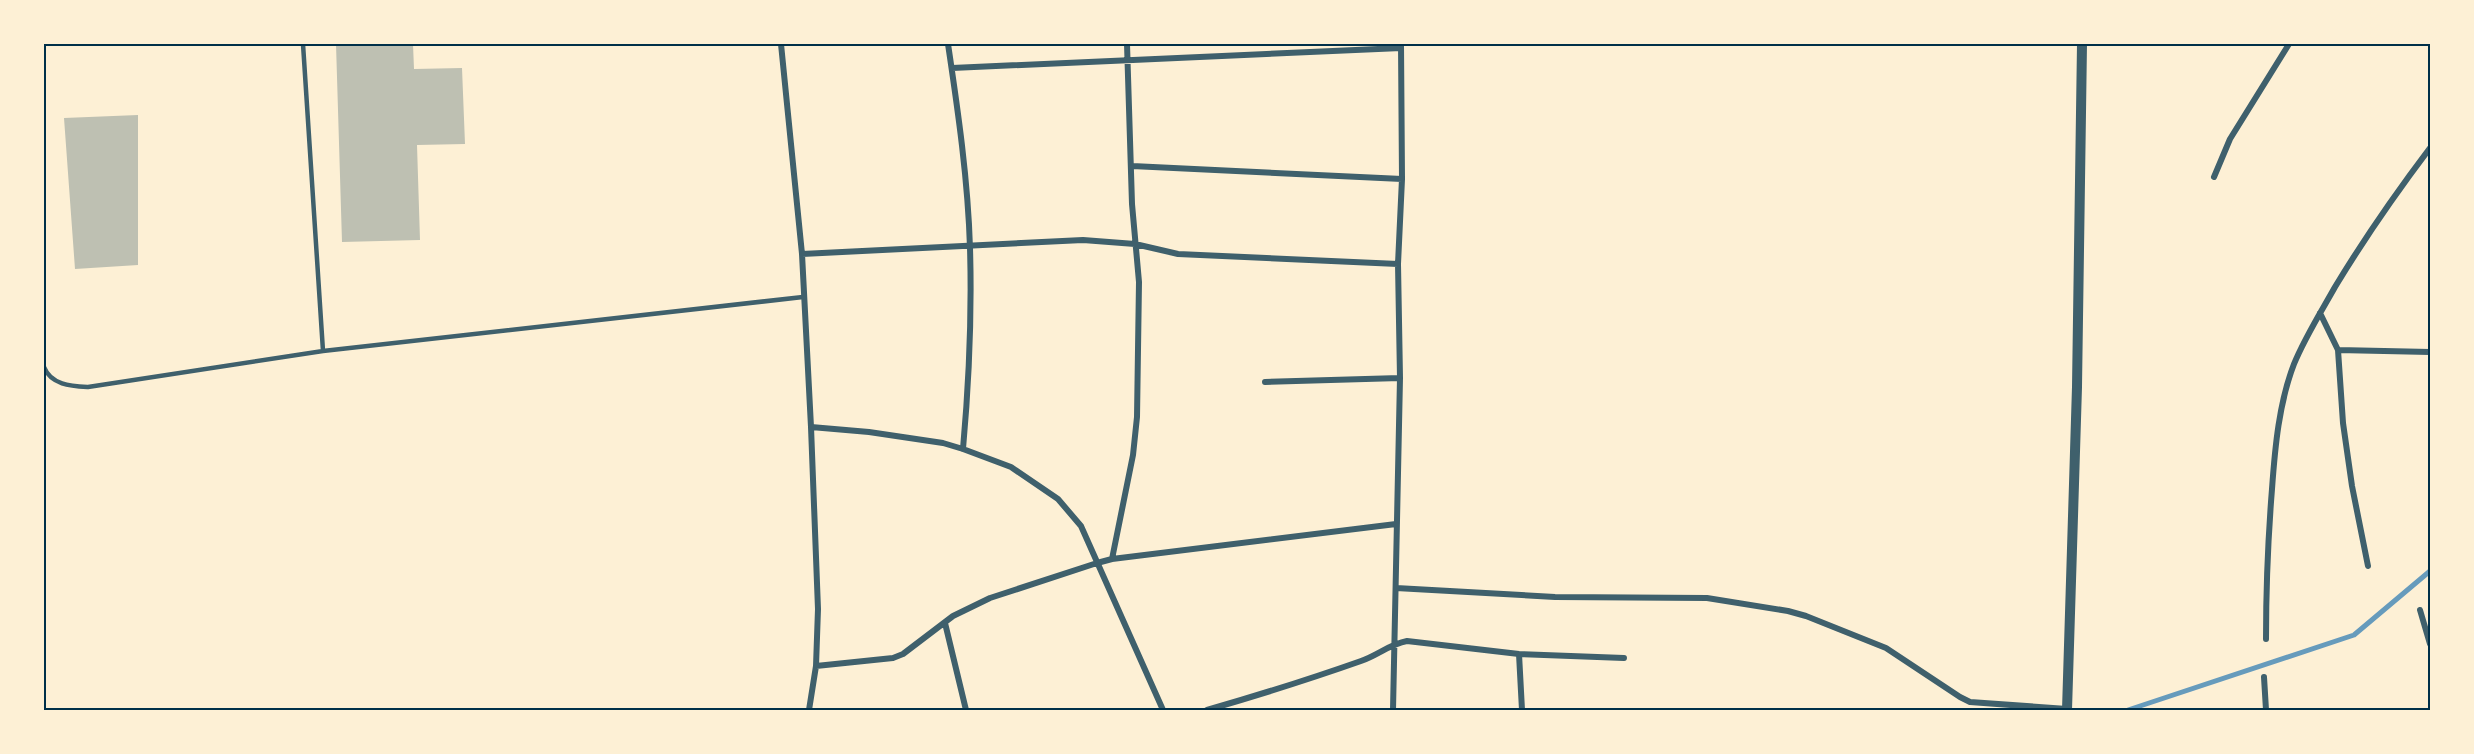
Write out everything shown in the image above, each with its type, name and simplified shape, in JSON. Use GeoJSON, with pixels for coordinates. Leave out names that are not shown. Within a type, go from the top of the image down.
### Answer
{"type":"FeatureCollection","features":[{"type":"Feature","properties":{"kind":"street"},"geometry":{"type":"LineString","coordinates":[[782,44],[802,254],[811,427],[818,609],[816,666],[809,711]]}},
{"type":"Feature","properties":{"kind":"street"},"geometry":{"type":"LineString","coordinates":[[948,44],[970,247],[968,388],[963,449]]}},
{"type":"Feature","properties":{"kind":"street"},"geometry":{"type":"LineString","coordinates":[[1112,559],[1133,455],[1137,417],[1139,282],[1131,166],[1127,44]]}},
{"type":"Feature","properties":{"kind":"street"},"geometry":{"type":"LineString","coordinates":[[1396,588],[1555,597],[1707,598],[1737,602],[1806,616],[1867,639],[1886,648],[1970,702],[2067,710],[2077,375],[2082,44]]}},
{"type":"Feature","properties":{"kind":"street"},"geometry":{"type":"LineString","coordinates":[[2214,177],[2230,139],[2289,44]]}},
{"type":"Feature","properties":{"kind":"street"},"geometry":{"type":"LineString","coordinates":[[952,68],[1401,46],[1402,179],[1398,264],[1400,378],[1393,711]]}},
{"type":"Feature","properties":{"kind":"street"},"geometry":{"type":"LineString","coordinates":[[2266,639],[2266,563],[2275,452],[2280,416],[2294,364],[2320,313],[2394,196],[2430,148]]}},
{"type":"Feature","properties":{"kind":"street"},"geometry":{"type":"LineString","coordinates":[[1131,166],[1402,179]]}},
{"type":"Feature","properties":{"kind":"street"},"geometry":{"type":"LineString","coordinates":[[802,254],[1083,240],[1135,244],[1178,254],[1398,264]]}},
{"type":"Feature","properties":{"kind":"street"},"geometry":{"type":"LineString","coordinates":[[2320,313],[2338,350],[2343,423],[2352,486],[2368,566]]}},
{"type":"Feature","properties":{"kind":"street"},"geometry":{"type":"LineString","coordinates":[[2338,350],[2430,352]]}},
{"type":"Feature","properties":{"kind":"street"},"geometry":{"type":"LineString","coordinates":[[1265,382],[1400,378]]}},
{"type":"Feature","properties":{"kind":"street"},"geometry":{"type":"LineString","coordinates":[[811,427],[869,432],[943,443],[1011,467],[1058,498],[1074,514],[1081,526],[1164,711]]}},
{"type":"Feature","properties":{"kind":"street"},"geometry":{"type":"LineString","coordinates":[[816,666],[893,658],[972,606],[1007,591],[1112,559],[1396,524]]}},
{"type":"Feature","properties":{"kind":"street"},"geometry":{"type":"LineString","coordinates":[[2420,610],[2430,644]]}},
{"type":"Feature","properties":{"kind":"street"},"geometry":{"type":"LineString","coordinates":[[945,623],[966,711]]}},
{"type":"Feature","properties":{"kind":"street"},"geometry":{"type":"LineString","coordinates":[[1207,711],[1278,690],[1375,656],[1394,643],[1417,641],[1519,654],[1624,658]]}},
{"type":"Feature","properties":{"kind":"street"},"geometry":{"type":"LineString","coordinates":[[1519,654],[1522,711]]}},
{"type":"Feature","properties":{"kind":"street"},"geometry":{"type":"LineString","coordinates":[[2264,677],[2266,711]]}},
{"type":"Feature","properties":{"kind":"lane"},"geometry":{"type":"LineString","coordinates":[[303,44],[323,351]]}},
{"type":"Feature","properties":{"kind":"lane"},"geometry":{"type":"LineString","coordinates":[[44,367],[63,385],[88,387],[323,351],[803,297]]}},
{"type":"Feature","properties":{"kind":"building"},"geometry":{"type":"Polygon","coordinates":[[[336,44],[413,44],[414,69],[462,68],[465,144],[417,145],[420,240],[342,242],[336,44]]]}},
{"type":"Feature","properties":{"kind":"building"},"geometry":{"type":"Polygon","coordinates":[[[138,115],[138,265],[75,269],[64,118],[138,115]]]}},
{"type":"Feature","properties":{"kind":"waterway"},"geometry":{"type":"LineString","coordinates":[[2128,710],[2354,635],[2430,571]]}}]}
